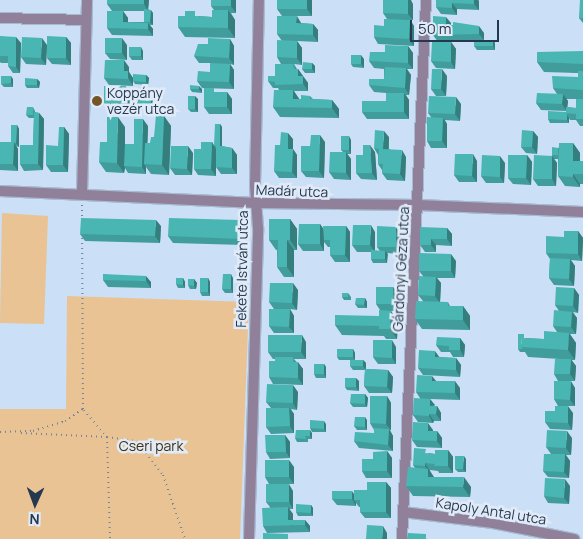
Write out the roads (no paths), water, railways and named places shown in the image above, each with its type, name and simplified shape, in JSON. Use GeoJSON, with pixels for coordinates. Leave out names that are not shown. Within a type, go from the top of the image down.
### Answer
{"type":"FeatureCollection","features":[{"type":"Feature","properties":{"kind":"street"},"geometry":{"type":"LineString","coordinates":[[82,194],[87,0]]}},
{"type":"Feature","properties":{"kind":"street","name":"Fekete István utca"},"geometry":{"type":"LineString","coordinates":[[249,539],[257,203],[255,186],[259,0]]}},
{"type":"Feature","properties":{"kind":"street","name":"Gárdonyi Géza utca"},"geometry":{"type":"LineString","coordinates":[[402,539],[426,0]]}},
{"type":"Feature","properties":{"kind":"street"},"geometry":{"type":"LineString","coordinates":[[0,18],[86,20]]}},
{"type":"Feature","properties":{"kind":"street","name":"Madár utca"},"geometry":{"type":"LineString","coordinates":[[0,191],[257,203],[583,212]]}},
{"type":"Feature","properties":{"kind":"street","name":"Kapoly Antal utca"},"geometry":{"type":"LineString","coordinates":[[403,512],[493,523],[574,539]]}},
{"type":"Feature","properties":{"kind":"place","name":"Koppány vezér utca"},"geometry":{"type":"Point","coordinates":[97,101]}},
{"type":"Feature","properties":{"kind":"park label","name":"Cseri park"},"geometry":{"type":"Point","coordinates":[151,446]}}]}
